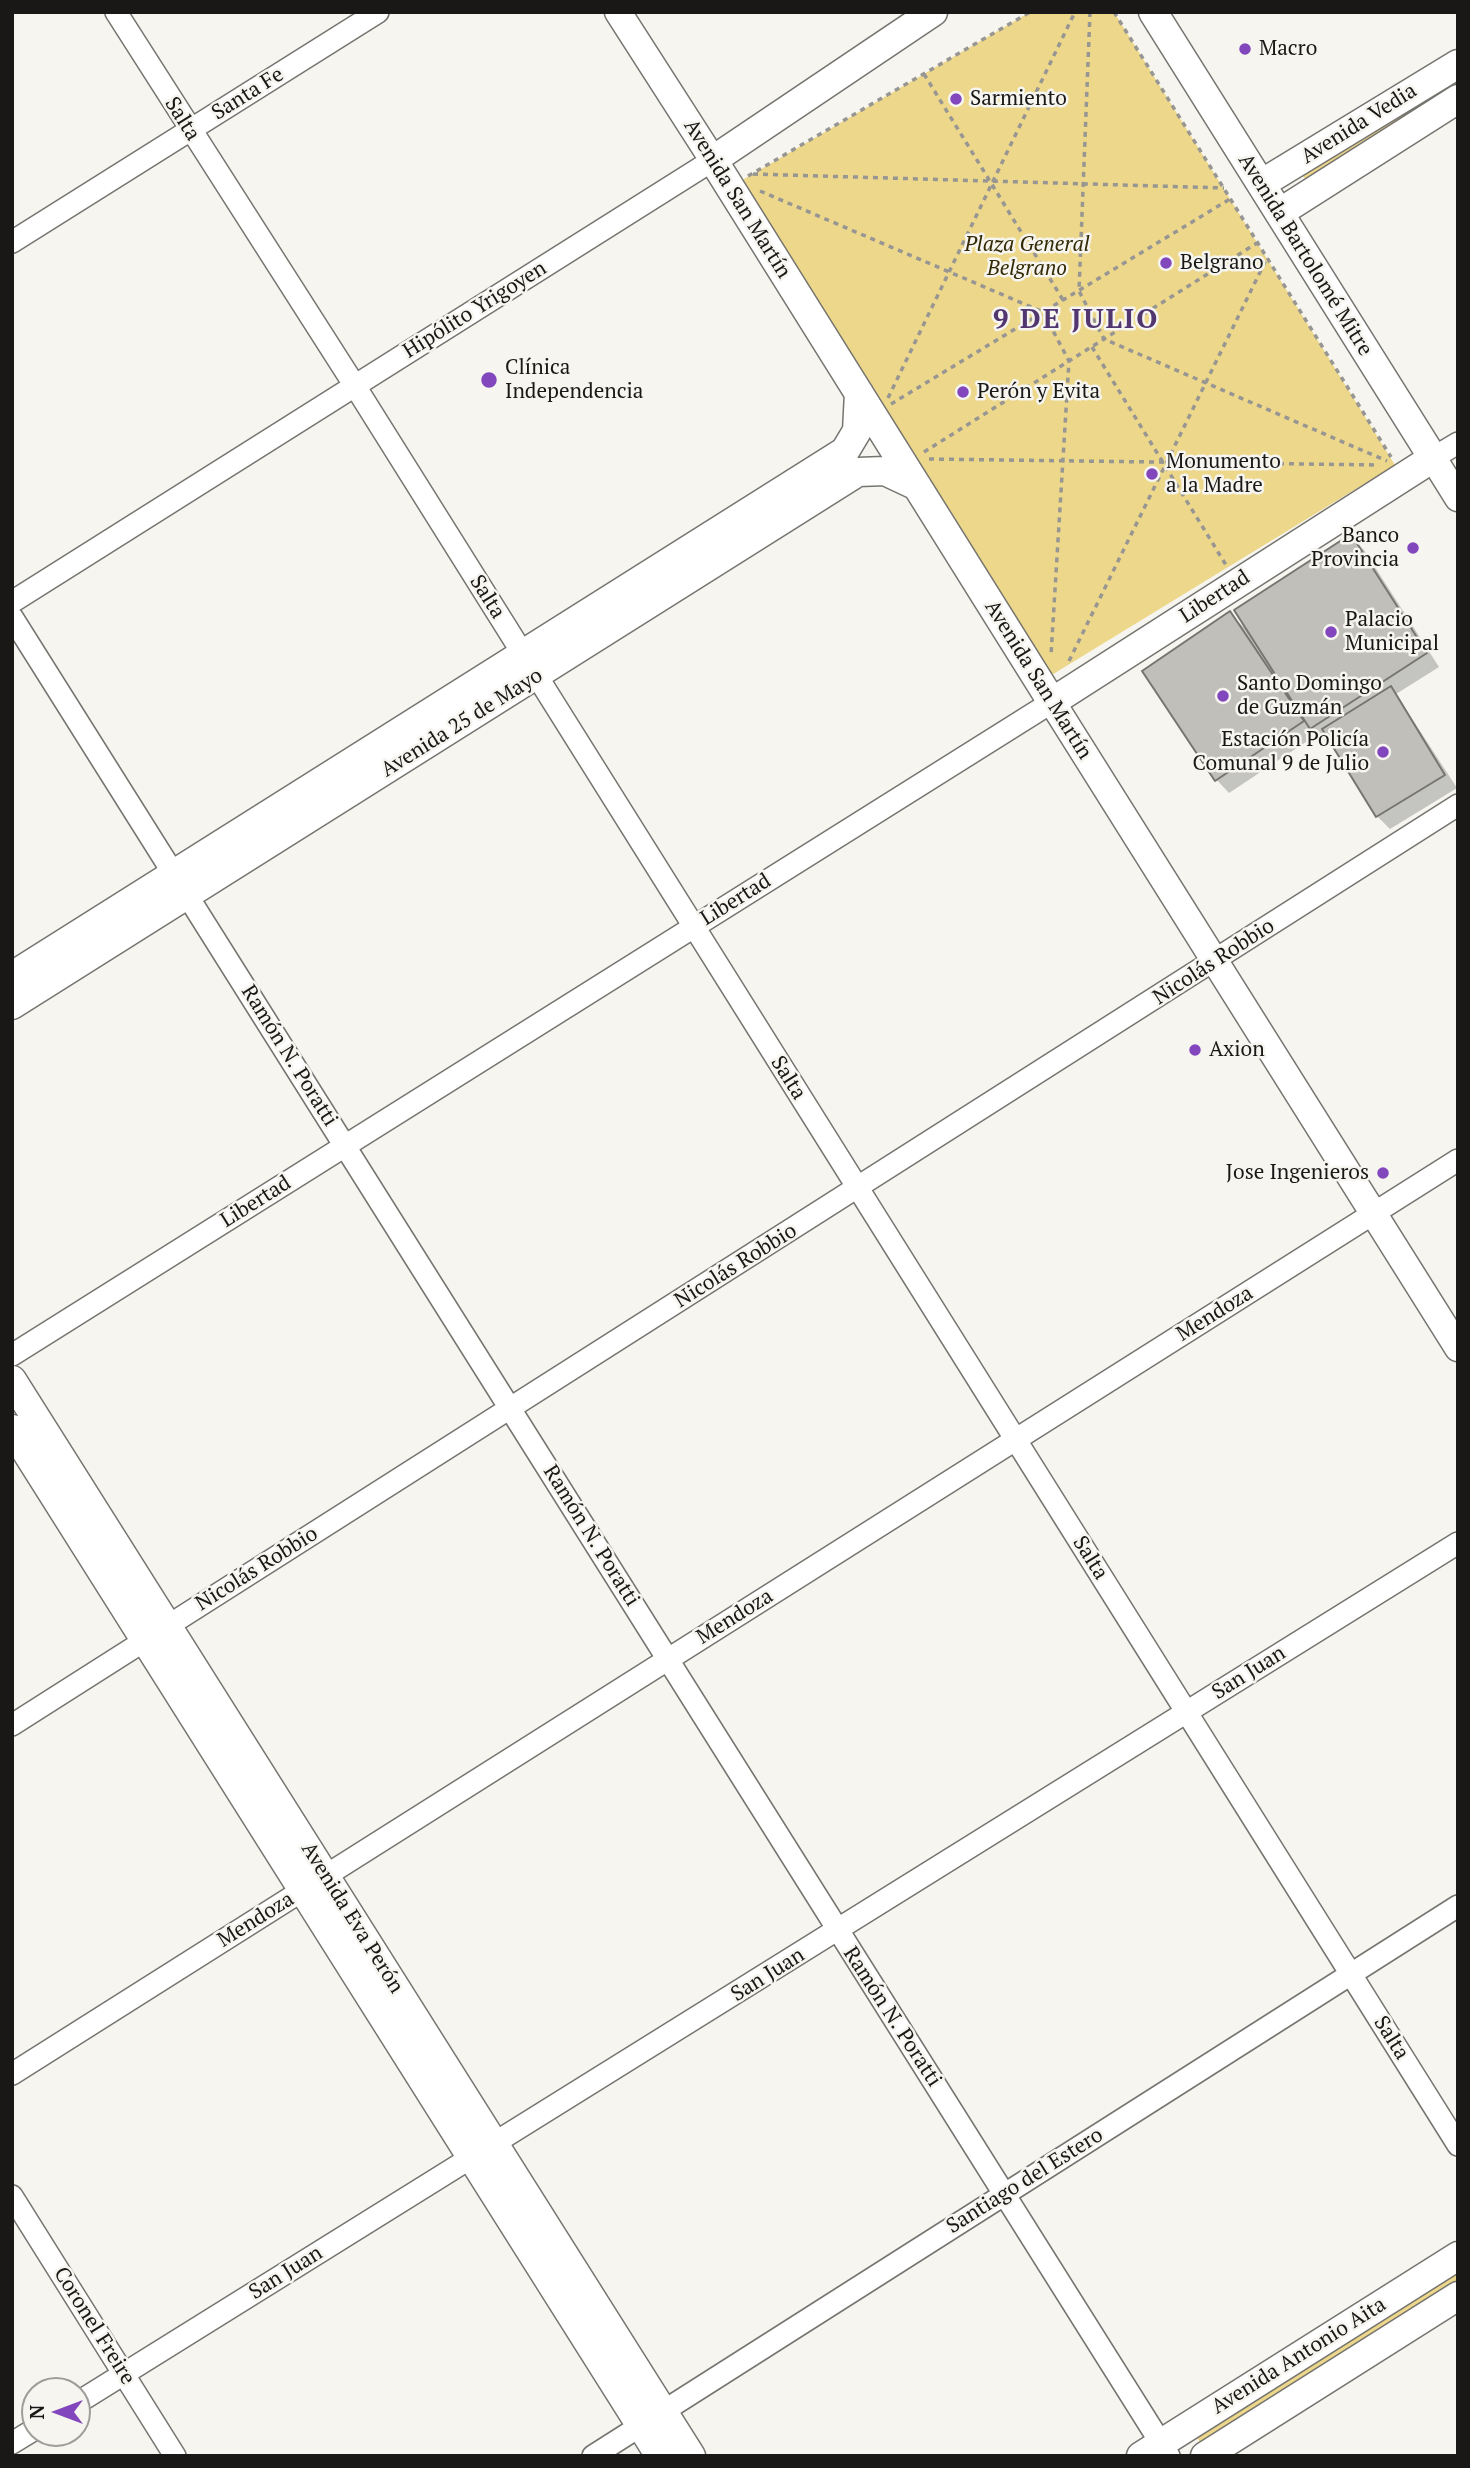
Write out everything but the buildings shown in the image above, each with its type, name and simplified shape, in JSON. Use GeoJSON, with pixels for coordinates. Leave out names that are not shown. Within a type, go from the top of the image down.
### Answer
{"type":"FeatureCollection","features":[{"type":"Feature","properties":{"kind":"main road","name":"Hipólito Yrigoyen"},"geometry":{"type":"LineString","coordinates":[[713,160],[933,12]]}},
{"type":"Feature","properties":{"kind":"main road","name":"Avenida Bartolomé Mitre"},"geometry":{"type":"LineString","coordinates":[[1153,12],[1433,458]]}},
{"type":"Feature","properties":{"kind":"main road","name":"Avenida Vedia"},"geometry":{"type":"LineString","coordinates":[[1261,184],[1458,64]]}},
{"type":"Feature","properties":{"kind":"main road","name":"Avenida Vedia"},"geometry":{"type":"LineString","coordinates":[[1279,213],[1458,99]]}},
{"type":"Feature","properties":{"kind":"main road","name":"Avenida San Martín"},"geometry":{"type":"LineString","coordinates":[[713,160],[1052,702]]}},
{"type":"Feature","properties":{"kind":"main road","name":"Avenida 25 de Mayo"},"geometry":{"type":"LineString","coordinates":[[530,666],[845,451],[858,431],[859,393]]}},
{"type":"Feature","properties":{"kind":"main road","name":"Libertad"},"geometry":{"type":"LineString","coordinates":[[1052,702],[1433,458]]}},
{"type":"Feature","properties":{"kind":"main road","name":"Avenida 25 de Mayo"},"geometry":{"type":"LineString","coordinates":[[12,1005],[181,885],[530,666],[858,472],[886,471],[917,486]]}},
{"type":"Feature","properties":{"kind":"main road","name":"Avenida 25 de Mayo"},"geometry":{"type":"LineString","coordinates":[[12,976],[181,885]]}},
{"type":"Feature","properties":{"kind":"main road","name":"Avenida Eva Perón"},"geometry":{"type":"LineString","coordinates":[[12,1380],[156,1633],[652,2418],[691,2456]]}},
{"type":"Feature","properties":{"kind":"main road","name":"Avenida Eva Perón"},"geometry":{"type":"LineString","coordinates":[[12,1429],[156,1633]]}},
{"type":"Feature","properties":{"kind":"main road","name":"Avenida Antonio Aita"},"geometry":{"type":"LineString","coordinates":[[1157,2452],[1458,2256]]}},
{"type":"Feature","properties":{"kind":"main road","name":"Avenida Antonio Aita"},"geometry":{"type":"LineString","coordinates":[[1205,2456],[1458,2296]]}},
{"type":"Feature","properties":{"kind":"main road","name":"Avenida Eva Perón"},"geometry":{"type":"LineString","coordinates":[[652,2418],[660,2456]]}},
{"type":"Feature","properties":{"kind":"street","name":"Salta"},"geometry":{"type":"LineString","coordinates":[[116,12],[189,131],[355,386],[1458,2145]]}},
{"type":"Feature","properties":{"kind":"street","name":"Santa Fe"},"geometry":{"type":"LineString","coordinates":[[12,242],[378,12]]}},
{"type":"Feature","properties":{"kind":"street","name":"Avenida San Martín"},"geometry":{"type":"LineString","coordinates":[[618,12],[713,160]]}},
{"type":"Feature","properties":{"kind":"street","name":"Hipólito Yrigoyen"},"geometry":{"type":"LineString","coordinates":[[12,602],[713,160]]}},
{"type":"Feature","properties":{"kind":"street","name":"Libertad"},"geometry":{"type":"LineString","coordinates":[[1433,458],[1458,443]]}},
{"type":"Feature","properties":{"kind":"street","name":"Avenida Bartolomé Mitre"},"geometry":{"type":"LineString","coordinates":[[1433,458],[1458,498]]}},
{"type":"Feature","properties":{"kind":"street","name":"Ramón N. Poratti"},"geometry":{"type":"LineString","coordinates":[[12,617],[837,1932],[1005,2194],[1157,2452]]}},
{"type":"Feature","properties":{"kind":"street","name":"Avenida San Martín"},"geometry":{"type":"LineString","coordinates":[[1052,702],[1458,1348]]}},
{"type":"Feature","properties":{"kind":"street","name":"Libertad"},"geometry":{"type":"LineString","coordinates":[[12,1355],[1052,702]]}},
{"type":"Feature","properties":{"kind":"street","name":"Nicolás Robbio"},"geometry":{"type":"LineString","coordinates":[[12,1725],[1458,805]]}},
{"type":"Feature","properties":{"kind":"street","name":"Mendoza"},"geometry":{"type":"LineString","coordinates":[[12,2074],[1458,1160]]}},
{"type":"Feature","properties":{"kind":"street","name":"San Juan"},"geometry":{"type":"LineString","coordinates":[[91,2394],[1458,1543]]}},
{"type":"Feature","properties":{"kind":"street","name":"Santiago del Estero"},"geometry":{"type":"LineString","coordinates":[[593,2456],[1458,1906]]}},
{"type":"Feature","properties":{"kind":"street","name":"Coronel Freire"},"geometry":{"type":"LineString","coordinates":[[12,2196],[175,2456]]}},
{"type":"Feature","properties":{"kind":"path"},"geometry":{"type":"LineString","coordinates":[[739,181],[1030,12]]}},
{"type":"Feature","properties":{"kind":"path"},"geometry":{"type":"LineString","coordinates":[[1074,12],[883,410],[1230,199]]}},
{"type":"Feature","properties":{"kind":"path"},"geometry":{"type":"LineString","coordinates":[[1090,12],[1079,291],[1104,339],[1395,465]]}},
{"type":"Feature","properties":{"kind":"path"},"geometry":{"type":"LineString","coordinates":[[1114,12],[1395,465]]}},
{"type":"Feature","properties":{"kind":"path"},"geometry":{"type":"LineString","coordinates":[[924,74],[1063,300]]}},
{"type":"Feature","properties":{"kind":"path"},"geometry":{"type":"LineString","coordinates":[[752,174],[1224,188]]}},
{"type":"Feature","properties":{"kind":"path"},"geometry":{"type":"LineString","coordinates":[[751,187],[1043,312],[1069,361],[1051,663]]}},
{"type":"Feature","properties":{"kind":"path"},"geometry":{"type":"LineString","coordinates":[[913,459],[1258,243]]}},
{"type":"Feature","properties":{"kind":"path"},"geometry":{"type":"LineString","coordinates":[[1078,659],[1067,666],[1267,258]]}},
{"type":"Feature","properties":{"kind":"path"},"geometry":{"type":"LineString","coordinates":[[1092,347],[1228,567]]}},
{"type":"Feature","properties":{"kind":"path"},"geometry":{"type":"LineString","coordinates":[[927,459],[1395,465]]}},
{"type":"Feature","properties":{"kind":"green space","name":"Plaza General Belgrano"},"geometry":{"type":"Polygon","coordinates":[[[1030,12],[1114,12],[1395,465],[1050,676],[739,182],[1030,12]]]}},
{"type":"Feature","properties":{"kind":"green space"},"geometry":{"type":"Polygon","coordinates":[[[1458,76],[1458,83],[1306,180],[1302,175],[1458,76]]]}},
{"type":"Feature","properties":{"kind":"green space"},"geometry":{"type":"Polygon","coordinates":[[[1458,2272],[1458,2284],[1202,2445],[1196,2436],[1458,2272]]]}},
{"type":"Feature","properties":{"kind":"place","name":"Macro"},"geometry":{"type":"Point","coordinates":[1245,49]}},
{"type":"Feature","properties":{"kind":"place","name":"Sarmiento"},"geometry":{"type":"Point","coordinates":[956,99]}},
{"type":"Feature","properties":{"kind":"place","name":"Belgrano"},"geometry":{"type":"Point","coordinates":[1166,263]}},
{"type":"Feature","properties":{"kind":"place","name":"Clínica Independencia"},"geometry":{"type":"Point","coordinates":[489,380]}},
{"type":"Feature","properties":{"kind":"place","name":"Perón y Evita"},"geometry":{"type":"Point","coordinates":[963,392]}},
{"type":"Feature","properties":{"kind":"place","name":"Monumento a la Madre"},"geometry":{"type":"Point","coordinates":[1152,474]}},
{"type":"Feature","properties":{"kind":"place","name":"Banco Provincia"},"geometry":{"type":"Point","coordinates":[1413,548]}},
{"type":"Feature","properties":{"kind":"place","name":"Palacio Municipal"},"geometry":{"type":"Point","coordinates":[1331,632]}},
{"type":"Feature","properties":{"kind":"place","name":"Santo Domingo de Guzmán"},"geometry":{"type":"Point","coordinates":[1223,696]}},
{"type":"Feature","properties":{"kind":"place","name":"Estación Policía Comunal 9 de Julio"},"geometry":{"type":"Point","coordinates":[1383,752]}},
{"type":"Feature","properties":{"kind":"place","name":"Axion"},"geometry":{"type":"Point","coordinates":[1195,1050]}},
{"type":"Feature","properties":{"kind":"place","name":"Jose Ingenieros"},"geometry":{"type":"Point","coordinates":[1383,1173]}},
{"type":"Feature","properties":{"kind":"district","name":"9 DE JULIO"},"geometry":{"type":"Point","coordinates":[1076,320]}}]}
